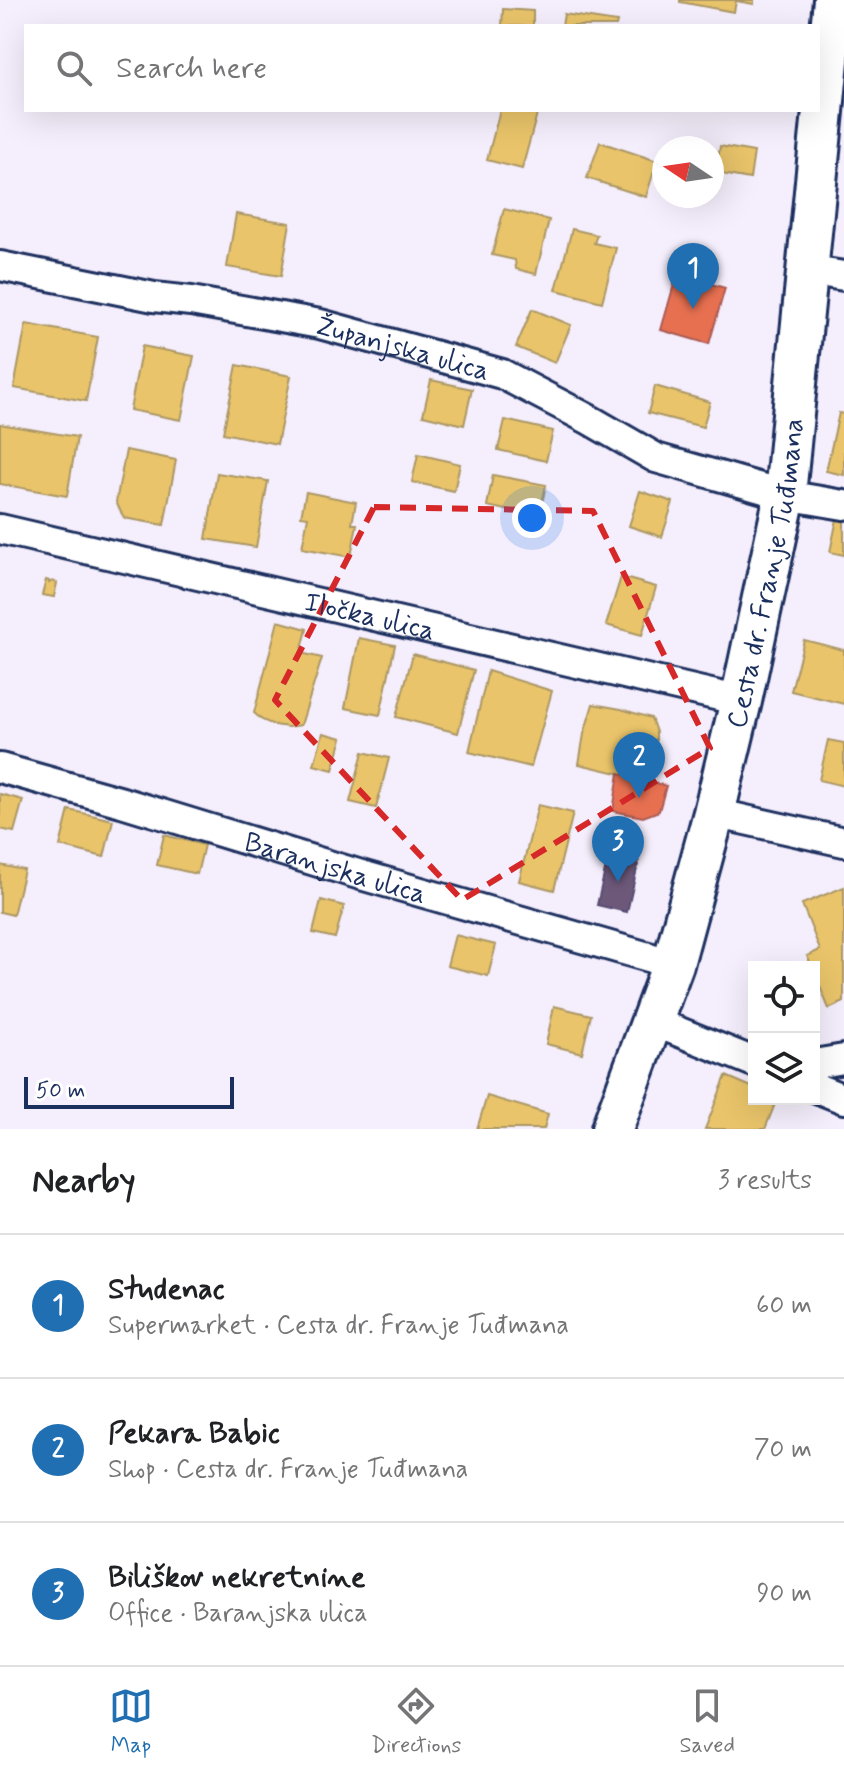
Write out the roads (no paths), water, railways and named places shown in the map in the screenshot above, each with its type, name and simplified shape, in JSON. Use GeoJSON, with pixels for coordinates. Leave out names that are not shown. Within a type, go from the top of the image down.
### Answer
{"type":"FeatureCollection","features":[{"type":"Feature","properties":{"kind":"main road","name":"Cesta dr. Franje Tuđmana"},"geometry":{"type":"LineString","coordinates":[[612,1129],[673,964],[741,701],[785,495],[825,273],[836,25]]}},
{"type":"Feature","properties":{"kind":"street","name":"Županjska ulica"},"geometry":{"type":"LineString","coordinates":[[0,266],[154,297],[320,324],[502,374],[656,458],[785,495],[844,505]]}},
{"type":"Feature","properties":{"kind":"street","name":"Iločka ulica"},"geometry":{"type":"LineString","coordinates":[[0,529],[741,701]]}},
{"type":"Feature","properties":{"kind":"street","name":"Baranjska ulica"},"geometry":{"type":"LineString","coordinates":[[0,768],[673,964]]}},
{"type":"Feature","properties":{"kind":"street"},"geometry":{"type":"LineString","coordinates":[[714,813],[844,842]]}},
{"type":"Feature","properties":{"kind":"street"},"geometry":{"type":"LineString","coordinates":[[652,1021],[748,1060]]}},
{"type":"Feature","properties":{"kind":"street"},"geometry":{"type":"LineString","coordinates":[[820,1063],[844,1059]]}},
{"type":"Feature","properties":{"kind":"street"},"geometry":{"type":"LineString","coordinates":[[820,1089],[844,1099]]}},
{"type":"Feature","properties":{"kind":"place","name":"Studenac"},"geometry":{"type":"Point","coordinates":[693,309]}},
{"type":"Feature","properties":{"kind":"place","name":"Pekara Babic"},"geometry":{"type":"Point","coordinates":[639,798]}},
{"type":"Feature","properties":{"kind":"place","name":"Biliškov nekretnine"},"geometry":{"type":"Point","coordinates":[618,882]}}]}
